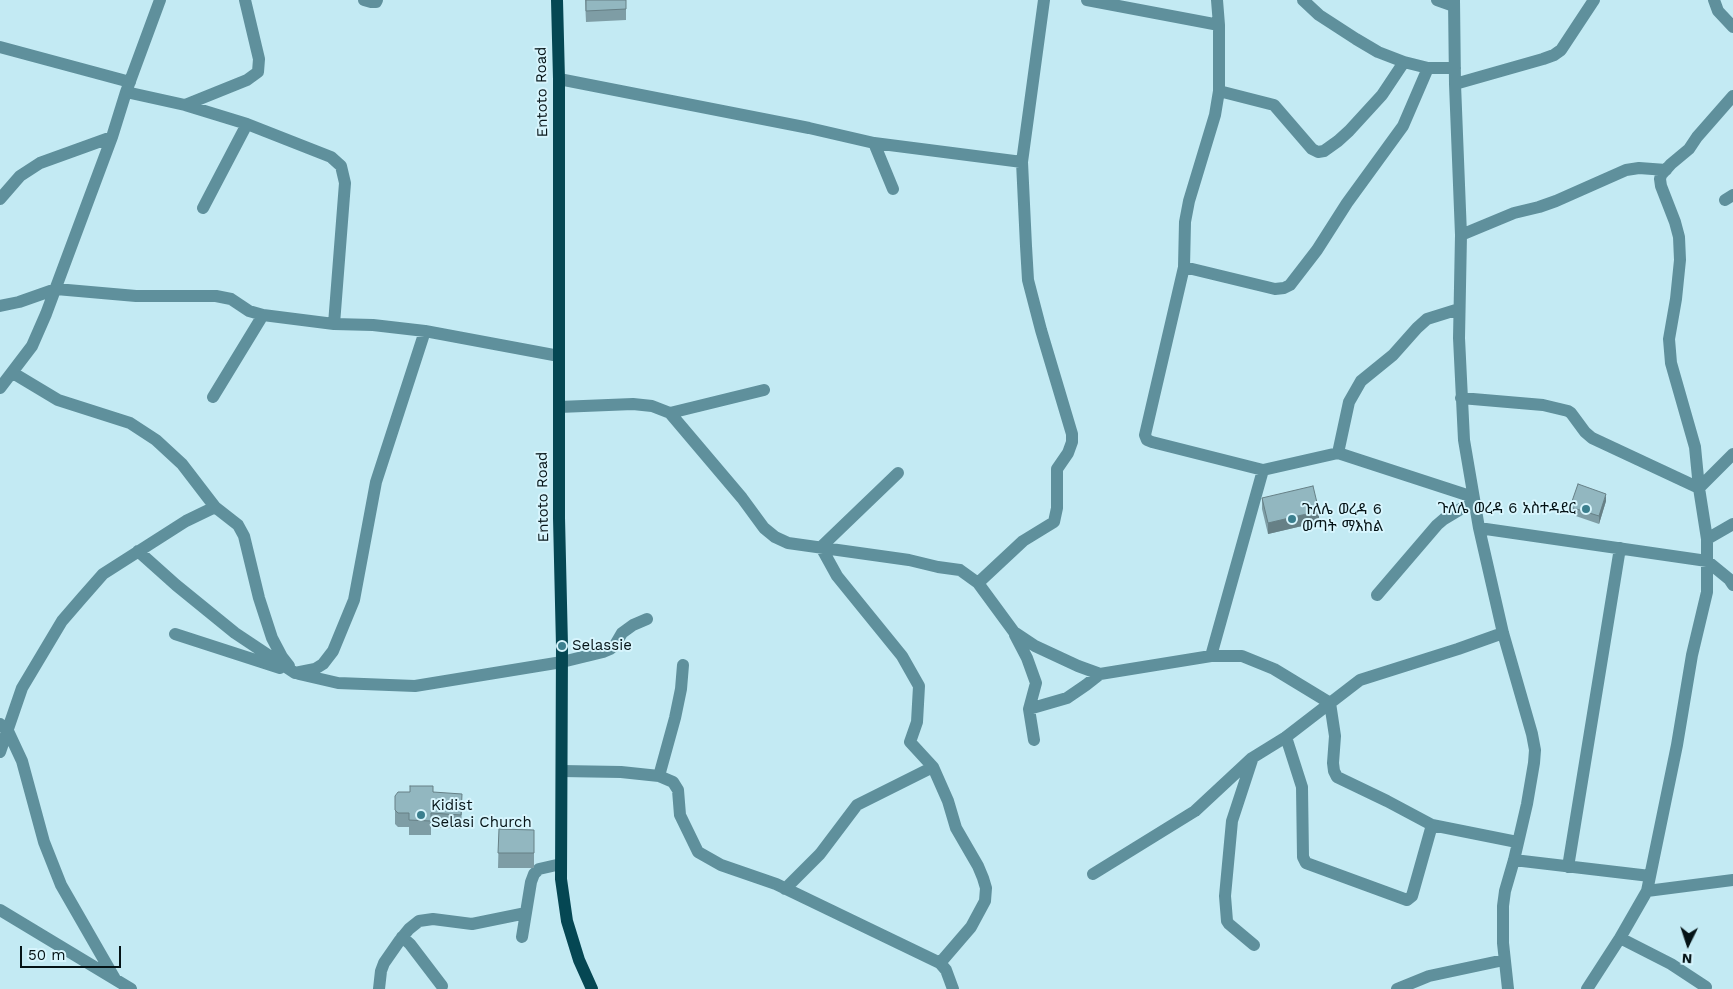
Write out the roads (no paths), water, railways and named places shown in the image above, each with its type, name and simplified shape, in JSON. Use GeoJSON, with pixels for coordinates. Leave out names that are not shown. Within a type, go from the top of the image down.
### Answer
{"type":"FeatureCollection","features":[{"type":"Feature","properties":{"kind":"main road","name":"Entoto Road"},"geometry":{"type":"LineString","coordinates":[[557,0],[562,662],[561,879],[567,921],[579,960],[592,989]]}},
{"type":"Feature","properties":{"kind":"street"},"geometry":{"type":"LineString","coordinates":[[185,105],[247,80],[258,72],[259,59],[244,0]]}},
{"type":"Feature","properties":{"kind":"street"},"geometry":{"type":"LineString","coordinates":[[364,0],[371,2],[376,2],[377,0]]}},
{"type":"Feature","properties":{"kind":"street"},"geometry":{"type":"LineString","coordinates":[[978,583],[1022,541],[1054,522],[1057,508],[1057,469],[1071,447],[1072,442],[1072,434],[1028,280],[1022,162],[1044,0]]}},
{"type":"Feature","properties":{"kind":"street"},"geometry":{"type":"LineString","coordinates":[[1087,0],[1219,25]]}},
{"type":"Feature","properties":{"kind":"street"},"geometry":{"type":"LineString","coordinates":[[1217,0],[1219,91],[1215,115],[1189,201],[1185,222],[1184,267],[1145,435],[1147,440],[1263,470],[1338,453],[1474,499]]}},
{"type":"Feature","properties":{"kind":"street"},"geometry":{"type":"LineString","coordinates":[[1303,0],[1319,15],[1356,40],[1378,52],[1404,62],[1428,68],[1454,68]]}},
{"type":"Feature","properties":{"kind":"street"},"geometry":{"type":"LineString","coordinates":[[1437,0],[1454,3],[1454,68],[1461,235],[1459,309],[1461,398],[1464,440],[1479,528],[1503,633],[1535,750],[1531,779],[1514,860],[1504,890],[1502,906],[1504,960],[1508,989]]}},
{"type":"Feature","properties":{"kind":"street"},"geometry":{"type":"LineString","coordinates":[[1455,84],[1554,55],[1561,50],[1594,0]]}},
{"type":"Feature","properties":{"kind":"street"},"geometry":{"type":"LineString","coordinates":[[1714,0],[1718,11],[1733,27]]}},
{"type":"Feature","properties":{"kind":"street"},"geometry":{"type":"LineString","coordinates":[[0,388],[32,346],[56,289],[112,137],[157,2]]}},
{"type":"Feature","properties":{"kind":"street"},"geometry":{"type":"LineString","coordinates":[[0,47],[247,124],[331,157],[341,166],[346,183],[334,324]]}},
{"type":"Feature","properties":{"kind":"street"},"geometry":{"type":"LineString","coordinates":[[1219,91],[1274,105],[1312,149],[1318,152],[1324,151],[1349,131],[1382,95],[1404,62]]}},
{"type":"Feature","properties":{"kind":"street"},"geometry":{"type":"LineString","coordinates":[[1184,267],[1275,289],[1290,285],[1317,250],[1347,203],[1403,126],[1428,68]]}},
{"type":"Feature","properties":{"kind":"street"},"geometry":{"type":"LineString","coordinates":[[559,79],[800,126],[874,143],[1022,162]]}},
{"type":"Feature","properties":{"kind":"street"},"geometry":{"type":"LineString","coordinates":[[1587,989],[1620,938],[1647,890],[1692,655],[1707,592],[1707,539],[1695,447],[1671,363],[1669,339],[1680,260],[1679,236],[1661,186],[1661,175],[1689,149],[1697,137],[1733,96]]}},
{"type":"Feature","properties":{"kind":"street"},"geometry":{"type":"LineString","coordinates":[[204,208],[247,124]]}},
{"type":"Feature","properties":{"kind":"street"},"geometry":{"type":"LineString","coordinates":[[0,199],[20,176],[40,163],[112,137]]}},
{"type":"Feature","properties":{"kind":"street"},"geometry":{"type":"LineString","coordinates":[[874,143],[893,189]]}},
{"type":"Feature","properties":{"kind":"street"},"geometry":{"type":"LineString","coordinates":[[1461,235],[1514,213],[1556,201],[1626,170],[1639,168],[1666,170]]}},
{"type":"Feature","properties":{"kind":"street"},"geometry":{"type":"LineString","coordinates":[[0,306],[19,302],[56,289],[136,296],[216,296],[232,299],[249,311],[263,314],[334,324],[372,325],[425,331],[559,356]]}},
{"type":"Feature","properties":{"kind":"street"},"geometry":{"type":"LineString","coordinates":[[1338,453],[1349,402],[1361,381],[1393,355],[1427,319],[1459,309]]}},
{"type":"Feature","properties":{"kind":"street"},"geometry":{"type":"LineString","coordinates":[[213,397],[263,314]]}},
{"type":"Feature","properties":{"kind":"street"},"geometry":{"type":"LineString","coordinates":[[138,551],[176,586],[235,633],[295,673],[315,669],[323,664],[333,651],[354,600],[376,482],[425,331]]}},
{"type":"Feature","properties":{"kind":"street"},"geometry":{"type":"LineString","coordinates":[[13,373],[58,400],[130,423],[156,440],[182,464],[215,507],[238,525],[244,536],[259,598],[272,638],[282,657],[295,673]]}},
{"type":"Feature","properties":{"kind":"street"},"geometry":{"type":"LineString","coordinates":[[670,413],[764,390]]}},
{"type":"Feature","properties":{"kind":"street"},"geometry":{"type":"LineString","coordinates":[[1461,398],[1542,405],[1568,411],[1592,438],[1699,488]]}},
{"type":"Feature","properties":{"kind":"street"},"geometry":{"type":"LineString","coordinates":[[559,408],[633,404],[652,406],[670,413],[742,498],[764,528],[775,537],[788,543],[960,570],[978,583],[1014,632],[1027,658],[1036,683],[1030,708],[1034,740]]}},
{"type":"Feature","properties":{"kind":"street"},"geometry":{"type":"LineString","coordinates":[[1699,488],[1733,454]]}},
{"type":"Feature","properties":{"kind":"street"},"geometry":{"type":"LineString","coordinates":[[1211,656],[1263,470]]}},
{"type":"Feature","properties":{"kind":"street"},"geometry":{"type":"LineString","coordinates":[[821,547],[898,473]]}},
{"type":"Feature","properties":{"kind":"street"},"geometry":{"type":"LineString","coordinates":[[1377,595],[1444,518],[1474,499]]}},
{"type":"Feature","properties":{"kind":"street"},"geometry":{"type":"LineString","coordinates":[[0,752],[4,728],[22,688],[62,622],[103,574],[186,521],[215,507]]}},
{"type":"Feature","properties":{"kind":"street"},"geometry":{"type":"LineString","coordinates":[[1707,539],[1733,524]]}},
{"type":"Feature","properties":{"kind":"street"},"geometry":{"type":"LineString","coordinates":[[1479,528],[1707,561],[1733,584]]}},
{"type":"Feature","properties":{"kind":"street"},"geometry":{"type":"LineString","coordinates":[[821,547],[837,576],[902,656],[919,686],[918,722],[910,742],[933,767],[948,801],[956,828],[978,866],[986,888],[986,900],[971,927],[940,963]]}},
{"type":"Feature","properties":{"kind":"street"},"geometry":{"type":"LineString","coordinates":[[1568,866],[1620,548]]}},
{"type":"Feature","properties":{"kind":"street"},"geometry":{"type":"LineString","coordinates":[[176,634],[295,673],[338,683],[416,686],[562,662],[610,649],[622,633],[633,625],[647,619]]}},
{"type":"Feature","properties":{"kind":"street"},"geometry":{"type":"LineString","coordinates":[[1014,632],[1043,650],[1100,674]]}},
{"type":"Feature","properties":{"kind":"street"},"geometry":{"type":"LineString","coordinates":[[1093,874],[1195,811],[1252,758],[1286,737],[1360,680],[1503,633]]}},
{"type":"Feature","properties":{"kind":"street"},"geometry":{"type":"LineString","coordinates":[[1030,708],[1067,698],[1100,674],[1211,656],[1242,656],[1274,669],[1330,703]]}},
{"type":"Feature","properties":{"kind":"street"},"geometry":{"type":"LineString","coordinates":[[658,776],[675,718],[681,689],[683,665]]}},
{"type":"Feature","properties":{"kind":"street"},"geometry":{"type":"LineString","coordinates":[[1330,703],[1335,736],[1334,771],[1336,777],[1432,825],[1517,842]]}},
{"type":"Feature","properties":{"kind":"street"},"geometry":{"type":"LineString","coordinates":[[4,728],[22,761],[44,842],[61,885],[115,979]]}},
{"type":"Feature","properties":{"kind":"street"},"geometry":{"type":"LineString","coordinates":[[1286,737],[1302,787],[1303,858],[1306,863],[1407,900],[1411,899],[1432,825]]}},
{"type":"Feature","properties":{"kind":"street"},"geometry":{"type":"LineString","coordinates":[[1252,758],[1232,821],[1225,901],[1229,924],[1254,945]]}},
{"type":"Feature","properties":{"kind":"street"},"geometry":{"type":"LineString","coordinates":[[785,888],[820,854],[857,805],[933,767]]}},
{"type":"Feature","properties":{"kind":"street"},"geometry":{"type":"LineString","coordinates":[[562,771],[621,772],[658,776],[673,782],[678,790],[680,815],[698,852],[721,865],[785,888],[940,963],[946,970],[953,989]]}},
{"type":"Feature","properties":{"kind":"street"},"geometry":{"type":"LineString","coordinates":[[1514,860],[1650,876]]}},
{"type":"Feature","properties":{"kind":"street"},"geometry":{"type":"LineString","coordinates":[[522,937],[534,874],[539,869],[561,864]]}},
{"type":"Feature","properties":{"kind":"street"},"geometry":{"type":"LineString","coordinates":[[1647,890],[1733,880]]}},
{"type":"Feature","properties":{"kind":"street"},"geometry":{"type":"LineString","coordinates":[[0,910],[131,989]]}},
{"type":"Feature","properties":{"kind":"street"},"geometry":{"type":"LineString","coordinates":[[379,989],[381,971],[402,937],[420,921],[433,920],[472,924],[526,913]]}},
{"type":"Feature","properties":{"kind":"street"},"geometry":{"type":"LineString","coordinates":[[402,937],[410,944],[442,986]]}},
{"type":"Feature","properties":{"kind":"street"},"geometry":{"type":"LineString","coordinates":[[1620,938],[1671,964],[1706,987]]}},
{"type":"Feature","properties":{"kind":"street"},"geometry":{"type":"LineString","coordinates":[[1397,989],[1429,976],[1504,960]]}},
{"type":"Feature","properties":{"kind":"place","name":"ጉለሌ ወረዳ 6 አስተዳደር"},"geometry":{"type":"Point","coordinates":[1586,509]}},
{"type":"Feature","properties":{"kind":"place","name":"ጉለሌ ወረዳ 6 ወጣት ማእከል"},"geometry":{"type":"Point","coordinates":[1292,519]}},
{"type":"Feature","properties":{"kind":"place","name":"Selassie"},"geometry":{"type":"Point","coordinates":[562,646]}},
{"type":"Feature","properties":{"kind":"place","name":"Kidist Selasi Church"},"geometry":{"type":"Point","coordinates":[421,815]}}]}
